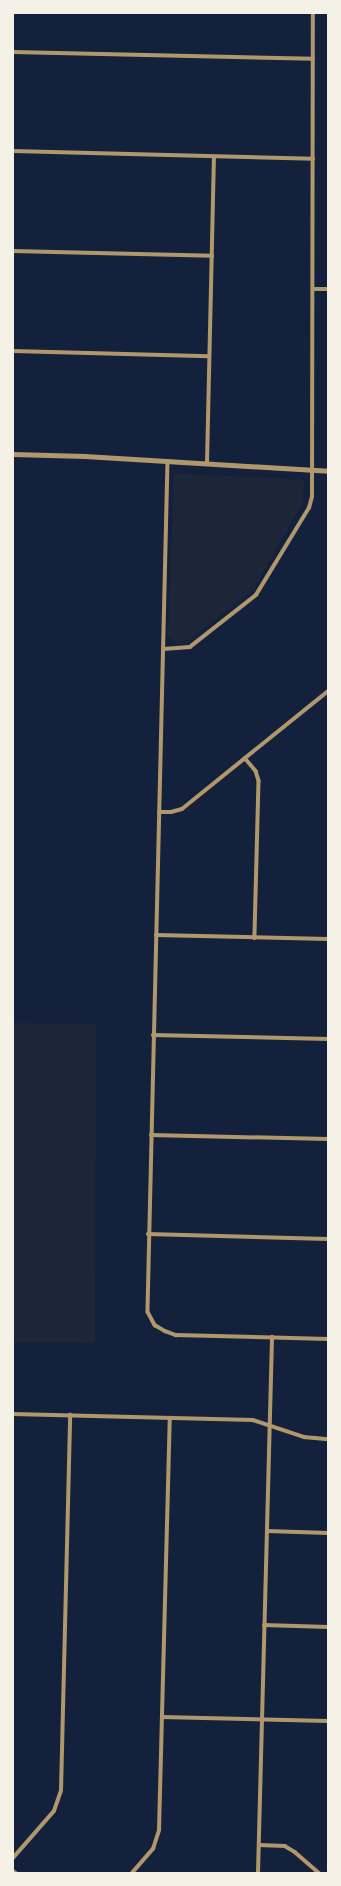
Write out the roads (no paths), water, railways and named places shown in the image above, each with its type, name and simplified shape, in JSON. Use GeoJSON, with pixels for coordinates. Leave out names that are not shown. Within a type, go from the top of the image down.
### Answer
{"type":"FeatureCollection","features":[{"type":"Feature","properties":{"kind":"street"},"geometry":{"type":"LineString","coordinates":[[163,649],[190,647],[256,595],[309,508],[314,470],[313,13]]}},
{"type":"Feature","properties":{"kind":"street"},"geometry":{"type":"LineString","coordinates":[[13,52],[313,59]]}},
{"type":"Feature","properties":{"kind":"street"},"geometry":{"type":"LineString","coordinates":[[13,152],[313,159]]}},
{"type":"Feature","properties":{"kind":"street"},"geometry":{"type":"LineString","coordinates":[[207,463],[214,156]]}},
{"type":"Feature","properties":{"kind":"street"},"geometry":{"type":"LineString","coordinates":[[13,251],[212,256]]}},
{"type":"Feature","properties":{"kind":"street"},"geometry":{"type":"LineString","coordinates":[[313,289],[328,289]]}},
{"type":"Feature","properties":{"kind":"street"},"geometry":{"type":"LineString","coordinates":[[13,351],[209,356]]}},
{"type":"Feature","properties":{"kind":"street"},"geometry":{"type":"LineString","coordinates":[[13,454],[207,463],[328,471]]}},
{"type":"Feature","properties":{"kind":"street"},"geometry":{"type":"LineString","coordinates":[[168,461],[146,1301],[148,1312],[156,1325],[176,1335],[328,1339]]}},
{"type":"Feature","properties":{"kind":"street"},"geometry":{"type":"LineString","coordinates":[[159,812],[171,812],[182,809],[328,691]]}},
{"type":"Feature","properties":{"kind":"street"},"geometry":{"type":"LineString","coordinates":[[245,758],[256,771],[259,782],[255,938]]}},
{"type":"Feature","properties":{"kind":"street"},"geometry":{"type":"LineString","coordinates":[[156,935],[328,939]]}},
{"type":"Feature","properties":{"kind":"street"},"geometry":{"type":"LineString","coordinates":[[153,1035],[328,1039]]}},
{"type":"Feature","properties":{"kind":"street"},"geometry":{"type":"LineString","coordinates":[[150,1135],[328,1139]]}},
{"type":"Feature","properties":{"kind":"street"},"geometry":{"type":"LineString","coordinates":[[148,1234],[328,1239]]}},
{"type":"Feature","properties":{"kind":"street"},"geometry":{"type":"LineString","coordinates":[[258,1873],[272,1337]]}},
{"type":"Feature","properties":{"kind":"street"},"geometry":{"type":"LineString","coordinates":[[13,1414],[253,1420],[304,1437],[328,1439]]}},
{"type":"Feature","properties":{"kind":"street"},"geometry":{"type":"LineString","coordinates":[[13,1858],[54,1811],[61,1791],[70,1415]]}},
{"type":"Feature","properties":{"kind":"street"},"geometry":{"type":"LineString","coordinates":[[132,1873],[158,1839],[170,1418]]}},
{"type":"Feature","properties":{"kind":"street"},"geometry":{"type":"LineString","coordinates":[[267,1531],[328,1533]]}},
{"type":"Feature","properties":{"kind":"street"},"geometry":{"type":"LineString","coordinates":[[264,1625],[328,1627]]}},
{"type":"Feature","properties":{"kind":"street"},"geometry":{"type":"LineString","coordinates":[[162,1717],[328,1721]]}},
{"type":"Feature","properties":{"kind":"street"},"geometry":{"type":"LineString","coordinates":[[259,1845],[285,1846],[295,1852],[319,1873]]}},
{"type":"Feature","properties":{"kind":"street"},"geometry":{"type":"LineString","coordinates":[[13,1870],[16,1873]]}}]}
